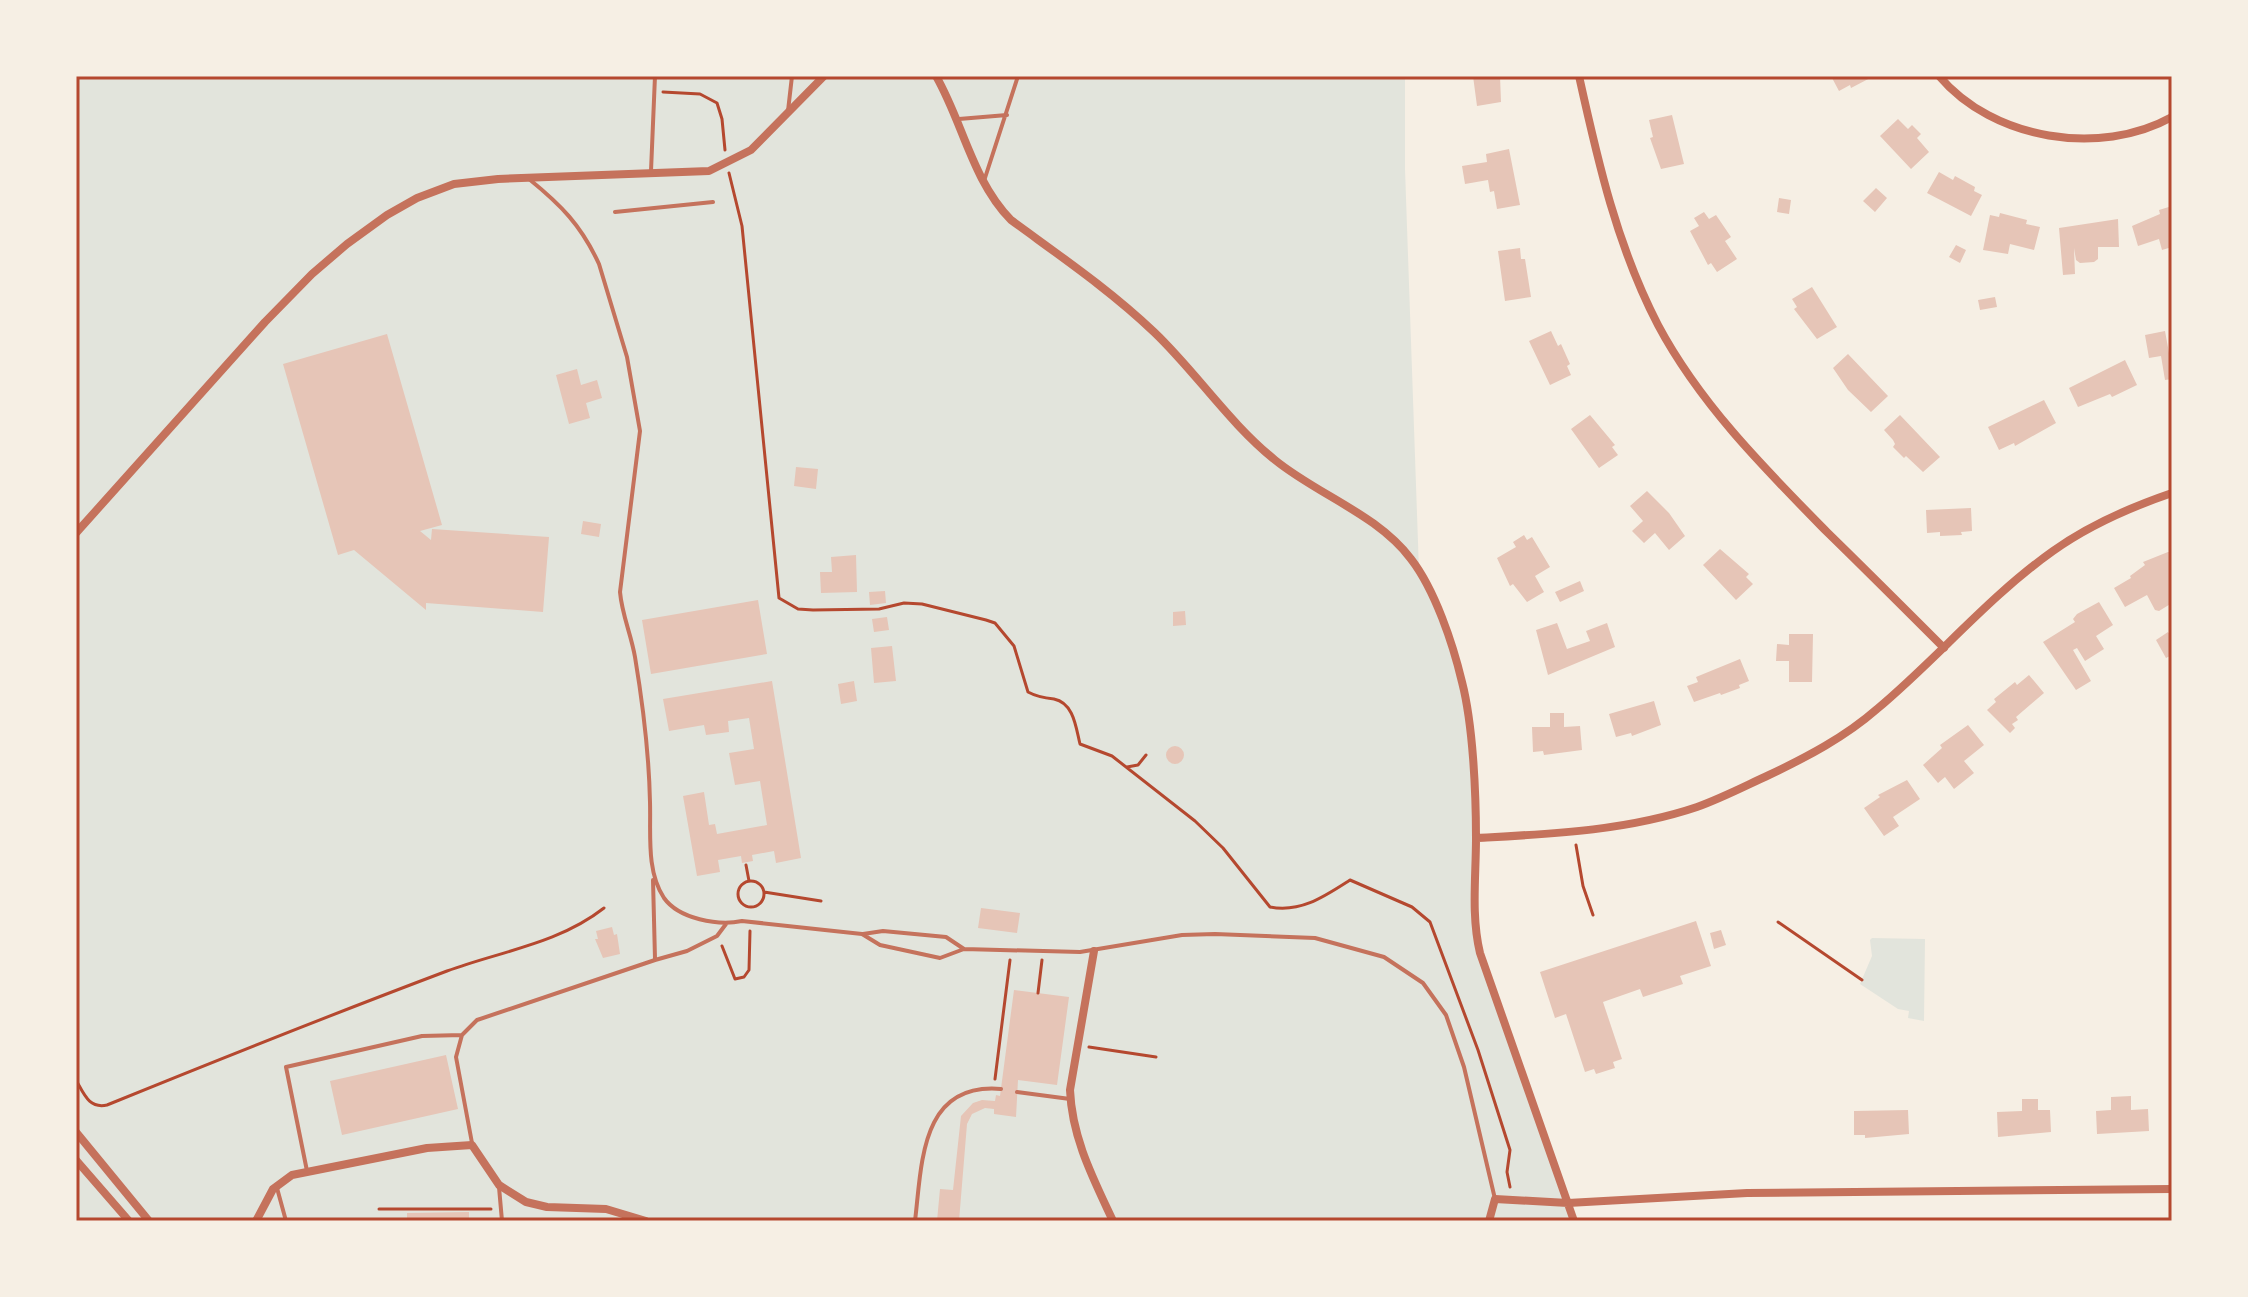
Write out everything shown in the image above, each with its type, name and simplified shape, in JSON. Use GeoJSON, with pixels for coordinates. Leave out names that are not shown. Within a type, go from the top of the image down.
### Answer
{"type":"FeatureCollection","features":[{"type":"Feature","properties":{"kind":"street"},"geometry":{"type":"LineString","coordinates":[[76,533],[265,322],[312,274],[347,244],[417,198],[454,184],[527,177],[709,171],[751,150],[824,76]]}},
{"type":"Feature","properties":{"kind":"street"},"geometry":{"type":"LineString","coordinates":[[936,76],[984,184],[1011,220],[1126,307],[1155,333],[1250,438],[1275,460],[1384,532],[1399,545],[1419,571],[1442,622],[1462,681],[1469,716],[1476,838],[1475,920],[1480,953],[1574,1221]]}},
{"type":"Feature","properties":{"kind":"street"},"geometry":{"type":"LineString","coordinates":[[1579,76],[1616,226],[1643,293],[1677,358],[1713,408],[1759,461],[1944,648]]}},
{"type":"Feature","properties":{"kind":"street"},"geometry":{"type":"LineString","coordinates":[[1939,76],[1959,96],[1977,108],[2021,128],[2049,136],[2107,138],[2136,132],[2172,117]]}},
{"type":"Feature","properties":{"kind":"street"},"geometry":{"type":"LineString","coordinates":[[1476,838],[1575,831],[1641,822],[1698,807],[1793,764],[1839,737],[1876,710],[2017,580],[2053,551],[2114,517],[2172,493]]}},
{"type":"Feature","properties":{"kind":"street"},"geometry":{"type":"LineString","coordinates":[[1094,951],[1071,1099],[1077,1137],[1113,1221]]}},
{"type":"Feature","properties":{"kind":"street"},"geometry":{"type":"LineString","coordinates":[[76,1132],[149,1221]]}},
{"type":"Feature","properties":{"kind":"street"},"geometry":{"type":"LineString","coordinates":[[256,1221],[276,1186],[292,1175],[427,1148],[472,1145],[499,1185],[526,1202],[547,1207],[606,1209],[646,1221]]}},
{"type":"Feature","properties":{"kind":"street"},"geometry":{"type":"LineString","coordinates":[[85,1169],[97,1158]]}},
{"type":"Feature","properties":{"kind":"street"},"geometry":{"type":"LineString","coordinates":[[76,1160],[129,1221]]}},
{"type":"Feature","properties":{"kind":"street"},"geometry":{"type":"LineString","coordinates":[[1489,1221],[1495,1199],[1568,1203],[1747,1193],[2172,1189]]}},
{"type":"Feature","properties":{"kind":"lane"},"geometry":{"type":"LineString","coordinates":[[651,174],[655,76]]}},
{"type":"Feature","properties":{"kind":"lane"},"geometry":{"type":"LineString","coordinates":[[788,113],[792,76]]}},
{"type":"Feature","properties":{"kind":"lane"},"geometry":{"type":"LineString","coordinates":[[984,184],[1018,76]]}},
{"type":"Feature","properties":{"kind":"lane"},"geometry":{"type":"LineString","coordinates":[[956,119],[1007,115]]}},
{"type":"Feature","properties":{"kind":"lane"},"geometry":{"type":"LineString","coordinates":[[527,177],[569,214],[592,250],[627,357],[640,438],[620,592],[644,709],[655,960]]}},
{"type":"Feature","properties":{"kind":"lane"},"geometry":{"type":"LineString","coordinates":[[615,212],[713,202]]}},
{"type":"Feature","properties":{"kind":"lane"},"geometry":{"type":"LineString","coordinates":[[653,873],[665,900],[674,910],[726,924],[751,922],[862,934],[883,931],[946,937],[964,949]]}},
{"type":"Feature","properties":{"kind":"lane"},"geometry":{"type":"LineString","coordinates":[[472,1145],[456,1057],[462,1035],[477,1020],[687,951],[717,936],[726,924]]}},
{"type":"Feature","properties":{"kind":"lane"},"geometry":{"type":"LineString","coordinates":[[862,934],[880,945],[940,958],[964,949],[1043,953],[1094,951],[1182,935],[1315,938],[1373,953],[1412,973],[1432,992],[1446,1015],[1464,1067],[1495,1199]]}},
{"type":"Feature","properties":{"kind":"lane"},"geometry":{"type":"LineString","coordinates":[[307,1171],[286,1067],[422,1036],[462,1035]]}},
{"type":"Feature","properties":{"kind":"lane"},"geometry":{"type":"LineString","coordinates":[[915,1221],[923,1153],[934,1118],[957,1098],[973,1091],[1001,1089]]}},
{"type":"Feature","properties":{"kind":"lane"},"geometry":{"type":"LineString","coordinates":[[1017,1092],[1071,1099]]}},
{"type":"Feature","properties":{"kind":"lane"},"geometry":{"type":"LineString","coordinates":[[499,1185],[502,1221]]}},
{"type":"Feature","properties":{"kind":"lane"},"geometry":{"type":"LineString","coordinates":[[276,1186],[286,1221]]}},
{"type":"Feature","properties":{"kind":"path"},"geometry":{"type":"LineString","coordinates":[[654,91],[700,94],[717,103],[722,119],[727,164],[742,226],[779,598],[798,609],[813,610],[879,609],[904,603],[922,604],[995,623],[1017,651],[1028,692],[1038,697],[1060,700],[1070,711],[1080,744],[1112,756],[1195,821],[1223,848],[1270,907],[1288,909],[1308,905],[1350,880],[1412,907],[1430,922],[1478,1050],[1510,1150],[1507,1172],[1512,1199]]}},
{"type":"Feature","properties":{"kind":"path"},"geometry":{"type":"LineString","coordinates":[[1125,767],[1138,765],[1146,755]]}},
{"type":"Feature","properties":{"kind":"path"},"geometry":{"type":"LineString","coordinates":[[1575,831],[1583,886],[1593,915]]}},
{"type":"Feature","properties":{"kind":"path"},"geometry":{"type":"LineString","coordinates":[[746,865],[749,881]]}},
{"type":"Feature","properties":{"kind":"path"},"geometry":{"type":"LineString","coordinates":[[764,892],[763,899],[753,908],[743,905],[738,899],[740,886],[749,881],[757,883],[764,892],[821,901]]}},
{"type":"Feature","properties":{"kind":"path"},"geometry":{"type":"LineString","coordinates":[[76,1080],[90,1103],[107,1105],[437,975],[555,937],[604,908]]}},
{"type":"Feature","properties":{"kind":"path"},"geometry":{"type":"LineString","coordinates":[[717,936],[735,979],[740,979],[748,975],[749,970],[751,922]]}},
{"type":"Feature","properties":{"kind":"path"},"geometry":{"type":"LineString","coordinates":[[1778,922],[1862,980]]}},
{"type":"Feature","properties":{"kind":"path"},"geometry":{"type":"LineString","coordinates":[[994,1089],[1011,951]]}},
{"type":"Feature","properties":{"kind":"path"},"geometry":{"type":"LineString","coordinates":[[1038,993],[1043,953]]}},
{"type":"Feature","properties":{"kind":"path"},"geometry":{"type":"LineString","coordinates":[[1077,1045],[1156,1057]]}},
{"type":"Feature","properties":{"kind":"path"},"geometry":{"type":"LineString","coordinates":[[379,1209],[501,1209]]}},
{"type":"Feature","properties":{"kind":"shaded area"},"geometry":{"type":"Polygon","coordinates":[[[76,76],[1405,76],[1405,169],[1419,571],[1439,614],[1469,716],[1477,941],[1574,1221],[76,1221],[76,76]]]}},
{"type":"Feature","properties":{"kind":"shaded area"},"geometry":{"type":"Polygon","coordinates":[[[1872,938],[1925,939],[1924,1021],[1908,1018],[1909,1011],[1898,1009],[1860,984],[1872,956],[1872,938]]]}},
{"type":"Feature","properties":{"kind":"building"},"geometry":{"type":"Polygon","coordinates":[[[1473,76],[1500,76],[1501,102],[1477,106],[1473,76]]]}},
{"type":"Feature","properties":{"kind":"building"},"geometry":{"type":"Polygon","coordinates":[[[1831,76],[1874,76],[1839,91],[1831,76]]]}},
{"type":"Feature","properties":{"kind":"building"},"geometry":{"type":"Polygon","coordinates":[[[1672,115],[1684,164],[1661,169],[1650,138],[1653,137],[1649,120],[1672,115]]]}},
{"type":"Feature","properties":{"kind":"building"},"geometry":{"type":"Polygon","coordinates":[[[1898,119],[1908,129],[1912,125],[1921,134],[1917,138],[1929,152],[1911,169],[1880,136],[1898,119]]]}},
{"type":"Feature","properties":{"kind":"building"},"geometry":{"type":"Polygon","coordinates":[[[1509,149],[1520,205],[1497,209],[1494,191],[1490,192],[1488,180],[1465,184],[1462,166],[1487,162],[1486,154],[1509,149]]]}},
{"type":"Feature","properties":{"kind":"building"},"geometry":{"type":"Polygon","coordinates":[[[1939,172],[1953,180],[1955,176],[1975,187],[1974,191],[1982,195],[1971,216],[1927,193],[1939,172]]]}},
{"type":"Feature","properties":{"kind":"building"},"geometry":{"type":"Polygon","coordinates":[[[1876,188],[1887,198],[1875,212],[1863,201],[1876,188]]]}},
{"type":"Feature","properties":{"kind":"building"},"geometry":{"type":"Polygon","coordinates":[[[1779,198],[1791,200],[1789,214],[1777,212],[1779,198]]]}},
{"type":"Feature","properties":{"kind":"building"},"geometry":{"type":"Polygon","coordinates":[[[2172,206],[2172,247],[2162,250],[2159,239],[2138,246],[2132,226],[2172,206]]]}},
{"type":"Feature","properties":{"kind":"building"},"geometry":{"type":"Polygon","coordinates":[[[1704,212],[1709,219],[1716,215],[1731,237],[1725,241],[1737,259],[1717,272],[1711,263],[1708,265],[1690,231],[1699,226],[1694,218],[1704,212]]]}},
{"type":"Feature","properties":{"kind":"building"},"geometry":{"type":"Polygon","coordinates":[[[2000,213],[2040,227],[2034,250],[2010,244],[2008,254],[1983,250],[1990,215],[1999,217],[2000,213]]]}},
{"type":"Feature","properties":{"kind":"building"},"geometry":{"type":"Polygon","coordinates":[[[2118,219],[2119,247],[2098,247],[2098,259],[2080,263],[2076,260],[2074,248],[2075,274],[2063,275],[2059,228],[2118,219]]]}},
{"type":"Feature","properties":{"kind":"building"},"geometry":{"type":"Polygon","coordinates":[[[1956,245],[1966,250],[1960,263],[1949,257],[1956,245]]]}},
{"type":"Feature","properties":{"kind":"building"},"geometry":{"type":"Polygon","coordinates":[[[1520,248],[1521,259],[1525,259],[1531,297],[1505,301],[1498,251],[1520,248]]]}},
{"type":"Feature","properties":{"kind":"building"},"geometry":{"type":"Polygon","coordinates":[[[1812,287],[1837,327],[1817,339],[1794,309],[1797,307],[1792,299],[1812,287]]]}},
{"type":"Feature","properties":{"kind":"building"},"geometry":{"type":"Polygon","coordinates":[[[1995,297],[1997,307],[1980,310],[1978,300],[1995,297]]]}},
{"type":"Feature","properties":{"kind":"building"},"geometry":{"type":"Polygon","coordinates":[[[1551,331],[1558,346],[1561,344],[1570,364],[1567,366],[1571,375],[1550,385],[1529,341],[1551,331]]]}},
{"type":"Feature","properties":{"kind":"building"},"geometry":{"type":"Polygon","coordinates":[[[2165,331],[2169,353],[2172,352],[2172,379],[2165,380],[2161,356],[2149,358],[2145,335],[2165,331]]]}},
{"type":"Feature","properties":{"kind":"building"},"geometry":{"type":"Polygon","coordinates":[[[387,334],[442,525],[420,531],[431,540],[432,529],[549,537],[543,612],[426,603],[426,610],[354,550],[338,555],[283,364],[387,334]]]}},
{"type":"Feature","properties":{"kind":"building"},"geometry":{"type":"Polygon","coordinates":[[[1848,354],[1888,396],[1871,412],[1848,390],[1833,368],[1848,354]]]}},
{"type":"Feature","properties":{"kind":"building"},"geometry":{"type":"Polygon","coordinates":[[[2125,360],[2137,385],[2112,397],[2110,394],[2078,407],[2069,388],[2125,360]]]}},
{"type":"Feature","properties":{"kind":"building"},"geometry":{"type":"Polygon","coordinates":[[[577,369],[581,385],[597,380],[602,398],[586,403],[590,418],[569,424],[556,375],[577,369]]]}},
{"type":"Feature","properties":{"kind":"building"},"geometry":{"type":"Polygon","coordinates":[[[2044,400],[2056,423],[2015,446],[2014,443],[1999,450],[1988,427],[2044,400]]]}},
{"type":"Feature","properties":{"kind":"building"},"geometry":{"type":"Polygon","coordinates":[[[1590,415],[1615,445],[1612,447],[1618,455],[1599,468],[1571,429],[1590,415]]]}},
{"type":"Feature","properties":{"kind":"building"},"geometry":{"type":"Polygon","coordinates":[[[1900,415],[1940,457],[1923,472],[1893,447],[1893,440],[1884,430],[1900,415]]]}},
{"type":"Feature","properties":{"kind":"building"},"geometry":{"type":"Polygon","coordinates":[[[796,467],[818,469],[816,489],[794,486],[796,467]]]}},
{"type":"Feature","properties":{"kind":"building"},"geometry":{"type":"Polygon","coordinates":[[[1647,491],[1669,513],[1685,536],[1669,550],[1655,533],[1644,543],[1632,531],[1643,521],[1630,506],[1647,491]]]}},
{"type":"Feature","properties":{"kind":"building"},"geometry":{"type":"Polygon","coordinates":[[[1971,508],[1972,531],[1961,532],[1962,535],[1940,536],[1940,532],[1927,533],[1926,510],[1971,508]]]}},
{"type":"Feature","properties":{"kind":"building"},"geometry":{"type":"Polygon","coordinates":[[[583,521],[601,524],[599,537],[581,534],[583,521]]]}},
{"type":"Feature","properties":{"kind":"building"},"geometry":{"type":"Polygon","coordinates":[[[1524,535],[1527,540],[1532,537],[1550,567],[1535,576],[1544,592],[1527,602],[1513,584],[1510,586],[1497,558],[1516,547],[1513,542],[1524,535]]]}},
{"type":"Feature","properties":{"kind":"building"},"geometry":{"type":"Polygon","coordinates":[[[1720,549],[1749,574],[1746,577],[1753,584],[1736,600],[1703,565],[1720,549]]]}},
{"type":"Feature","properties":{"kind":"building"},"geometry":{"type":"Polygon","coordinates":[[[2172,552],[2172,603],[2159,611],[2155,610],[2147,595],[2125,607],[2114,588],[2131,578],[2145,565],[2143,562],[2172,552]]]}},
{"type":"Feature","properties":{"kind":"building"},"geometry":{"type":"Polygon","coordinates":[[[856,555],[857,592],[821,593],[820,572],[832,572],[831,557],[856,555]]]}},
{"type":"Feature","properties":{"kind":"building"},"geometry":{"type":"Polygon","coordinates":[[[1580,581],[1584,591],[1560,602],[1555,592],[1580,581]]]}},
{"type":"Feature","properties":{"kind":"building"},"geometry":{"type":"Polygon","coordinates":[[[885,591],[886,603],[870,605],[869,592],[885,591]]]}},
{"type":"Feature","properties":{"kind":"building"},"geometry":{"type":"Polygon","coordinates":[[[758,600],[767,654],[651,674],[642,620],[758,600]]]}},
{"type":"Feature","properties":{"kind":"building"},"geometry":{"type":"Polygon","coordinates":[[[2099,602],[2113,625],[2096,636],[2104,649],[2085,661],[2077,648],[2073,650],[2091,681],[2076,690],[2043,642],[2075,622],[2073,619],[2077,614],[2099,602]]]}},
{"type":"Feature","properties":{"kind":"building"},"geometry":{"type":"Polygon","coordinates":[[[1185,611],[1186,625],[1173,626],[1173,612],[1185,611]]]}},
{"type":"Feature","properties":{"kind":"building"},"geometry":{"type":"Polygon","coordinates":[[[887,617],[889,630],[874,632],[872,619],[887,617]]]}},
{"type":"Feature","properties":{"kind":"building"},"geometry":{"type":"Polygon","coordinates":[[[1557,623],[1567,649],[1590,641],[1586,631],[1607,623],[1615,647],[1548,675],[1536,630],[1557,623]]]}},
{"type":"Feature","properties":{"kind":"building"},"geometry":{"type":"Polygon","coordinates":[[[2168,632],[2172,638],[2172,655],[2166,658],[2156,640],[2168,632]]]}},
{"type":"Feature","properties":{"kind":"building"},"geometry":{"type":"Polygon","coordinates":[[[1789,634],[1813,634],[1812,682],[1789,682],[1789,661],[1776,661],[1777,644],[1789,645],[1789,634]]]}},
{"type":"Feature","properties":{"kind":"building"},"geometry":{"type":"Polygon","coordinates":[[[892,646],[896,681],[874,683],[871,648],[892,646]]]}},
{"type":"Feature","properties":{"kind":"building"},"geometry":{"type":"Polygon","coordinates":[[[1740,659],[1749,681],[1739,685],[1740,688],[1694,702],[1687,686],[1698,682],[1696,677],[1740,659]]]}},
{"type":"Feature","properties":{"kind":"building"},"geometry":{"type":"Polygon","coordinates":[[[2029,675],[2044,693],[2016,717],[2018,720],[2012,724],[2015,728],[2010,733],[1987,710],[1996,702],[1994,699],[2029,675]]]}},
{"type":"Feature","properties":{"kind":"building"},"geometry":{"type":"Polygon","coordinates":[[[772,681],[801,858],[776,863],[774,851],[752,855],[753,861],[742,863],[741,856],[718,860],[720,872],[697,876],[683,796],[704,792],[709,825],[715,824],[717,834],[767,825],[760,781],[735,785],[729,753],[754,749],[749,718],[728,721],[729,732],[706,735],[704,725],[669,731],[663,699],[772,681]]]}},
{"type":"Feature","properties":{"kind":"building"},"geometry":{"type":"Polygon","coordinates":[[[854,681],[857,701],[841,704],[838,684],[854,681]]]}},
{"type":"Feature","properties":{"kind":"building"},"geometry":{"type":"Polygon","coordinates":[[[1654,701],[1661,725],[1632,736],[1631,733],[1616,737],[1609,714],[1654,701]]]}},
{"type":"Feature","properties":{"kind":"building"},"geometry":{"type":"Polygon","coordinates":[[[1550,713],[1564,713],[1564,727],[1580,726],[1582,750],[1544,755],[1543,751],[1533,752],[1532,727],[1550,727],[1550,713]]]}},
{"type":"Feature","properties":{"kind":"building"},"geometry":{"type":"Polygon","coordinates":[[[1968,725],[1984,745],[1964,761],[1974,773],[1954,789],[1945,777],[1938,783],[1923,765],[1942,748],[1940,745],[1968,725]]]}},
{"type":"Feature","properties":{"kind":"building"},"geometry":{"type":"Polygon","coordinates":[[[1175,746],[1184,755],[1175,764],[1166,755],[1175,746]]]}},
{"type":"Feature","properties":{"kind":"building"},"geometry":{"type":"Polygon","coordinates":[[[1907,780],[1920,799],[1893,817],[1899,826],[1884,836],[1864,808],[1880,797],[1878,795],[1907,780]]]}},
{"type":"Feature","properties":{"kind":"building"},"geometry":{"type":"Polygon","coordinates":[[[981,908],[1020,913],[1017,933],[978,928],[981,908]]]}},
{"type":"Feature","properties":{"kind":"building"},"geometry":{"type":"Polygon","coordinates":[[[1696,921],[1711,966],[1680,976],[1683,984],[1643,997],[1640,989],[1603,1002],[1622,1059],[1613,1062],[1615,1068],[1596,1074],[1594,1069],[1585,1072],[1566,1014],[1555,1018],[1540,972],[1696,921]]]}},
{"type":"Feature","properties":{"kind":"building"},"geometry":{"type":"Polygon","coordinates":[[[612,927],[614,935],[617,934],[620,954],[603,958],[595,939],[598,939],[596,931],[612,927]]]}},
{"type":"Feature","properties":{"kind":"building"},"geometry":{"type":"Polygon","coordinates":[[[1721,930],[1726,945],[1714,949],[1710,933],[1721,930]]]}},
{"type":"Feature","properties":{"kind":"building"},"geometry":{"type":"Polygon","coordinates":[[[1014,990],[1069,997],[1057,1085],[1018,1080],[1016,1117],[994,1114],[994,1109],[985,1108],[972,1114],[967,1124],[959,1221],[937,1221],[940,1189],[953,1190],[961,1116],[973,1103],[995,1101],[996,1095],[1000,1096],[1014,990]]]}},
{"type":"Feature","properties":{"kind":"building"},"geometry":{"type":"Polygon","coordinates":[[[446,1055],[458,1109],[342,1135],[330,1081],[446,1055]]]}},
{"type":"Feature","properties":{"kind":"building"},"geometry":{"type":"Polygon","coordinates":[[[2131,1096],[2131,1110],[2148,1109],[2149,1131],[2097,1134],[2096,1111],[2111,1110],[2111,1097],[2131,1096]]]}},
{"type":"Feature","properties":{"kind":"building"},"geometry":{"type":"Polygon","coordinates":[[[2022,1099],[2038,1099],[2038,1110],[2050,1110],[2051,1132],[1998,1137],[1997,1112],[2022,1111],[2022,1099]]]}},
{"type":"Feature","properties":{"kind":"building"},"geometry":{"type":"Polygon","coordinates":[[[1908,1110],[1909,1134],[1865,1138],[1865,1135],[1854,1135],[1854,1111],[1908,1110]]]}},
{"type":"Feature","properties":{"kind":"building"},"geometry":{"type":"Polygon","coordinates":[[[469,1212],[469,1221],[407,1221],[407,1213],[469,1212]]]}}]}
